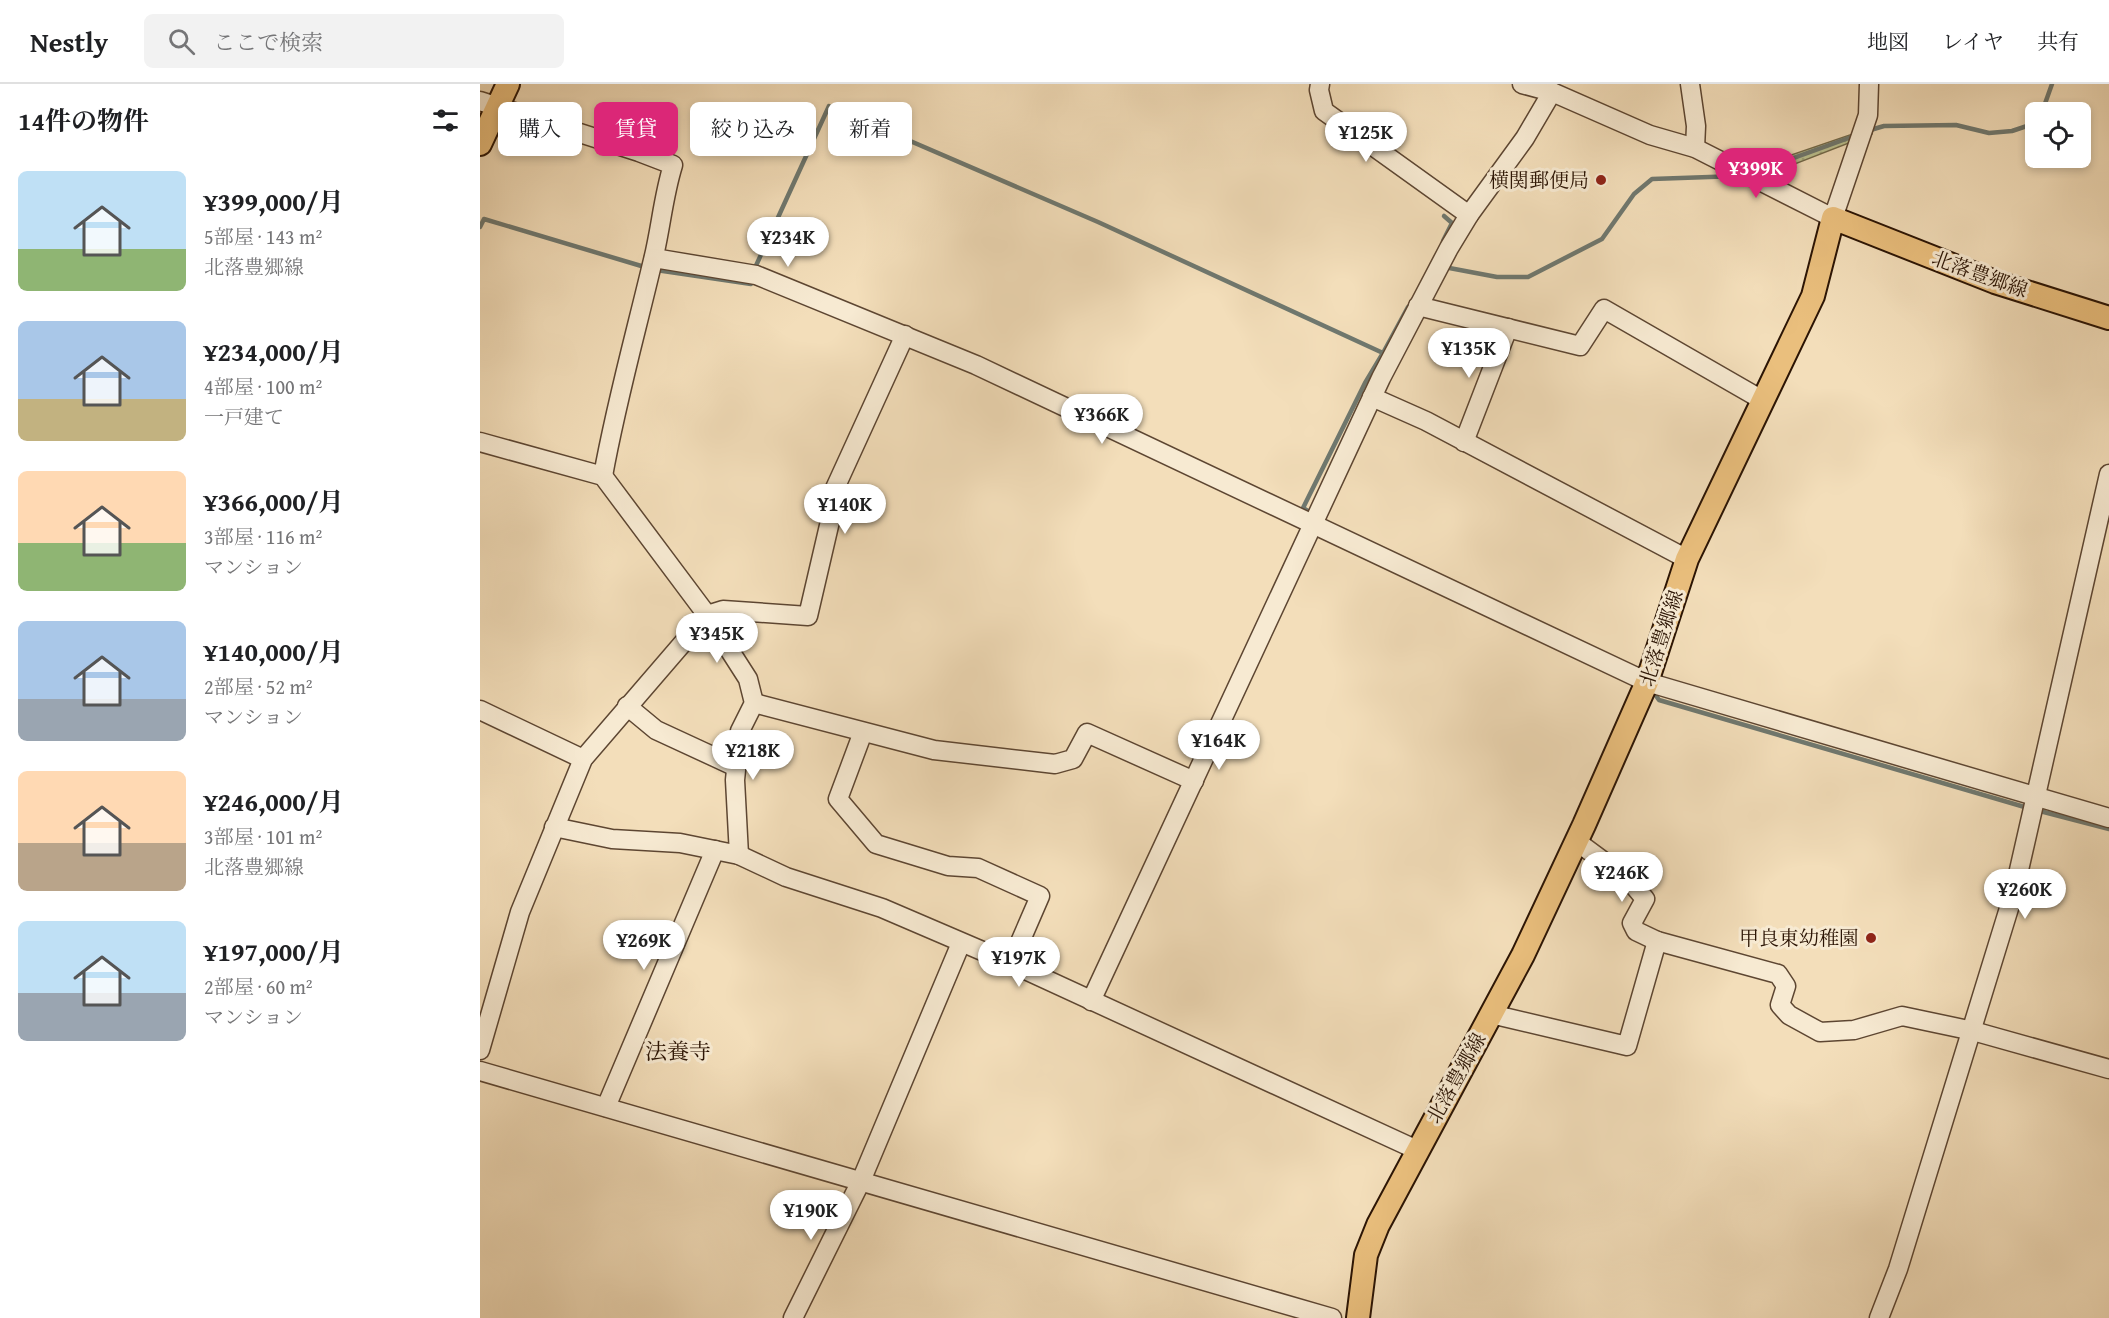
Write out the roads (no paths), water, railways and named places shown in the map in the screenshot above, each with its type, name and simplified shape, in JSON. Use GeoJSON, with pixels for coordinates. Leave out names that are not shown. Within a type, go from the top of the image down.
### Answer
{"type":"FeatureCollection","features":[{"type":"Feature","properties":{"kind":"main road"},"geometry":{"type":"LineString","coordinates":[[480,144],[488,105],[508,84]]}},
{"type":"Feature","properties":{"kind":"main road","name":"北落豊郷線"},"geometry":{"type":"LineString","coordinates":[[1358,1318],[1366,1255],[1417,1150],[1523,955],[1576,841],[1647,682],[1687,559],[1813,296],[1833,218],[1995,282],[2109,318]]}},
{"type":"Feature","properties":{"kind":"street"},"geometry":{"type":"LineString","coordinates":[[1320,84],[1319,90],[1324,111],[1468,215]]}},
{"type":"Feature","properties":{"kind":"street"},"geometry":{"type":"LineString","coordinates":[[1522,84],[1552,92],[1650,135],[1695,148],[1833,218],[1868,115],[1869,84]]}},
{"type":"Feature","properties":{"kind":"street"},"geometry":{"type":"LineString","coordinates":[[1690,84],[1696,126],[1695,148]]}},
{"type":"Feature","properties":{"kind":"street"},"geometry":{"type":"LineString","coordinates":[[1091,1001],[1372,397],[1418,306],[1468,215],[1525,138],[1552,92]]}},
{"type":"Feature","properties":{"kind":"street"},"geometry":{"type":"LineString","coordinates":[[488,105],[639,152],[673,165],[663,194],[654,258],[625,367],[603,476]]}},
{"type":"Feature","properties":{"kind":"street"},"geometry":{"type":"LineString","coordinates":[[654,258],[756,275],[976,365],[1647,682],[2109,818]]}},
{"type":"Feature","properties":{"kind":"street"},"geometry":{"type":"LineString","coordinates":[[1418,306],[1580,345],[1604,309],[1764,400]]}},
{"type":"Feature","properties":{"kind":"street"},"geometry":{"type":"LineString","coordinates":[[1464,442],[1508,328]]}},
{"type":"Feature","properties":{"kind":"street"},"geometry":{"type":"LineString","coordinates":[[480,1050],[520,912],[583,759],[707,615],[723,610],[808,616],[831,517],[831,497],[905,335]]}},
{"type":"Feature","properties":{"kind":"street"},"geometry":{"type":"LineString","coordinates":[[1372,397],[1464,442],[1687,559]]}},
{"type":"Feature","properties":{"kind":"street"},"geometry":{"type":"LineString","coordinates":[[480,442],[603,476],[707,615],[748,679],[754,703],[740,731],[736,767],[739,855]]}},
{"type":"Feature","properties":{"kind":"street"},"geometry":{"type":"LineString","coordinates":[[1879,1318],[1898,1269],[2014,892],[2038,798],[2109,474]]}},
{"type":"Feature","properties":{"kind":"street"},"geometry":{"type":"LineString","coordinates":[[754,703],[934,750],[1055,764],[1073,759],[1087,733],[1194,781]]}},
{"type":"Feature","properties":{"kind":"street"},"geometry":{"type":"LineString","coordinates":[[627,706],[656,730],[736,767]]}},
{"type":"Feature","properties":{"kind":"street"},"geometry":{"type":"LineString","coordinates":[[480,710],[583,759]]}},
{"type":"Feature","properties":{"kind":"street"},"geometry":{"type":"LineString","coordinates":[[863,732],[838,799],[876,844],[948,866],[978,868],[1040,896],[1011,963]]}},
{"type":"Feature","properties":{"kind":"street"},"geometry":{"type":"LineString","coordinates":[[554,827],[612,839],[680,843],[739,855],[786,877],[882,908],[1011,963],[1417,1150]]}},
{"type":"Feature","properties":{"kind":"street"},"geometry":{"type":"LineString","coordinates":[[1576,841],[1630,881],[1645,899],[1632,923],[1636,931],[1657,941],[1778,974],[1786,986],[1780,1005],[1789,1015],[1820,1032],[1854,1030],[1902,1016],[1973,1031],[2109,1069]]}},
{"type":"Feature","properties":{"kind":"street"},"geometry":{"type":"LineString","coordinates":[[606,1107],[715,850]]}},
{"type":"Feature","properties":{"kind":"street"},"geometry":{"type":"LineString","coordinates":[[1491,1014],[1628,1047],[1657,941]]}},
{"type":"Feature","properties":{"kind":"street"},"geometry":{"type":"LineString","coordinates":[[793,1318],[861,1181],[962,943]]}},
{"type":"Feature","properties":{"kind":"street"},"geometry":{"type":"LineString","coordinates":[[480,1071],[1332,1318]]}},
{"type":"Feature","properties":{"kind":"waterway"},"geometry":{"type":"LineString","coordinates":[[2046,102],[2052,84]]}},
{"type":"Feature","properties":{"kind":"waterway"},"geometry":{"type":"LineString","coordinates":[[754,270],[829,106],[1098,222],[1383,353],[1408,307]]}},
{"type":"Feature","properties":{"kind":"waterway"},"geometry":{"type":"LineString","coordinates":[[1867,131],[1884,126],[1956,125],[1989,133],[2012,131],[2025,127]]}},
{"type":"Feature","properties":{"kind":"waterway"},"geometry":{"type":"LineString","coordinates":[[1755,172],[1857,135]]}},
{"type":"Feature","properties":{"kind":"waterway"},"geometry":{"type":"LineString","coordinates":[[1444,267],[1497,277],[1528,277],[1602,239],[1634,194],[1652,179],[1738,176]]}},
{"type":"Feature","properties":{"kind":"waterway"},"geometry":{"type":"LineString","coordinates":[[1443,241],[1452,223],[1444,216]]}},
{"type":"Feature","properties":{"kind":"waterway"},"geometry":{"type":"LineString","coordinates":[[480,227],[484,219],[648,268]]}},
{"type":"Feature","properties":{"kind":"waterway"},"geometry":{"type":"LineString","coordinates":[[656,270],[751,284],[752,278]]}},
{"type":"Feature","properties":{"kind":"waterway"},"geometry":{"type":"LineString","coordinates":[[1313,514],[1303,508],[1365,383],[1383,353]]}},
{"type":"Feature","properties":{"kind":"waterway"},"geometry":{"type":"LineString","coordinates":[[1652,690],[1659,700],[2028,808]]}},
{"type":"Feature","properties":{"kind":"waterway"},"geometry":{"type":"LineString","coordinates":[[2036,810],[2109,829]]}},
{"type":"Feature","properties":{"kind":"place","name":"横関郵便局"},"geometry":{"type":"Point","coordinates":[1601,180]}},
{"type":"Feature","properties":{"kind":"place","name":"甲良東幼稚園"},"geometry":{"type":"Point","coordinates":[1871,938]}},
{"type":"Feature","properties":{"kind":"district","name":"法養寺"},"geometry":{"type":"Point","coordinates":[678,1051]}}]}
